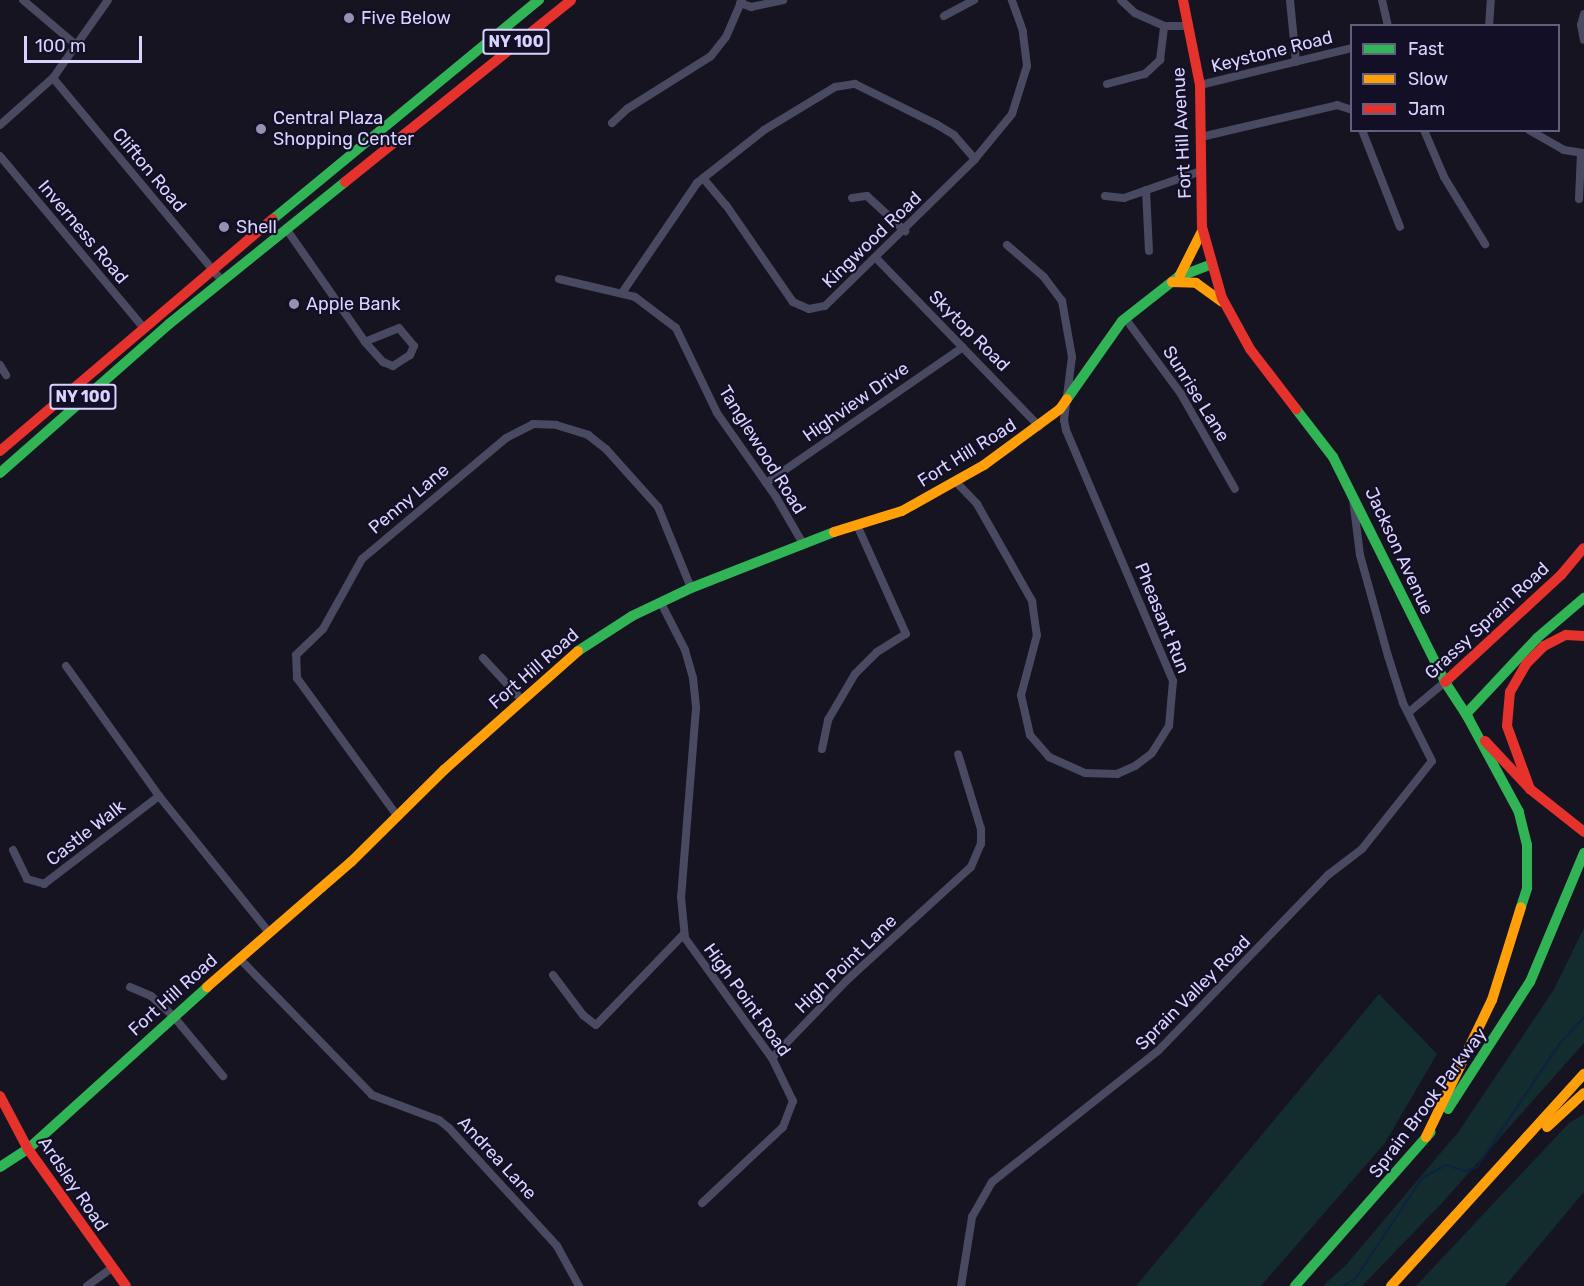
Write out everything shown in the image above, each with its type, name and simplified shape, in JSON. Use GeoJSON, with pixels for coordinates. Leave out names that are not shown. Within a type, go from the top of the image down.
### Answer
{"type":"FeatureCollection","features":[{"type":"Feature","properties":{"kind":"main road","name":"NY 100"},"geometry":{"type":"LineString","coordinates":[[0,451],[143,327],[450,71],[539,0]]}},
{"type":"Feature","properties":{"kind":"main road","name":"NY 100"},"geometry":{"type":"LineString","coordinates":[[0,473],[222,281],[288,230],[462,85],[571,0]]}},
{"type":"Feature","properties":{"kind":"main road","name":"Fort Hill Avenue"},"geometry":{"type":"LineString","coordinates":[[1183,0],[1200,85],[1202,227],[1210,265]]}},
{"type":"Feature","properties":{"kind":"main road"},"geometry":{"type":"LineString","coordinates":[[1202,227],[1194,254],[1175,280],[1196,283],[1224,304]]}},
{"type":"Feature","properties":{"kind":"main road","name":"Fort Hill Road"},"geometry":{"type":"LineString","coordinates":[[0,1167],[28,1149],[268,931],[398,817],[522,699],[591,641],[691,588],[802,542],[858,527],[902,511],[955,482],[1039,426],[1066,401],[1125,318],[1175,280],[1210,265]]}},
{"type":"Feature","properties":{"kind":"main road","name":"Jackson Avenue"},"geometry":{"type":"LineString","coordinates":[[1210,265],[1224,304],[1250,349],[1333,456],[1353,491],[1445,682],[1466,714],[1530,789],[1582,830]]}},
{"type":"Feature","properties":{"kind":"main road","name":"Grassy Sprain Road"},"geometry":{"type":"LineString","coordinates":[[1445,682],[1561,575],[1584,548]]}},
{"type":"Feature","properties":{"kind":"main road"},"geometry":{"type":"LineString","coordinates":[[1426,1137],[1495,993],[1527,888],[1527,845],[1519,812],[1466,714],[1545,630],[1584,598]]}},
{"type":"Feature","properties":{"kind":"main road"},"geometry":{"type":"LineString","coordinates":[[1530,789],[1507,726],[1510,692],[1521,670],[1544,646],[1566,636],[1584,636]]}},
{"type":"Feature","properties":{"kind":"main road","name":"Sprain Brook Parkway"},"geometry":{"type":"LineString","coordinates":[[1295,1286],[1426,1137],[1485,1057],[1526,990],[1555,929],[1584,853]]}},
{"type":"Feature","properties":{"kind":"main road"},"geometry":{"type":"LineString","coordinates":[[1392,1286],[1584,1074]]}},
{"type":"Feature","properties":{"kind":"main road"},"geometry":{"type":"LineString","coordinates":[[1480,1190],[1584,1093]]}},
{"type":"Feature","properties":{"kind":"main road","name":"Ardsley Road"},"geometry":{"type":"LineString","coordinates":[[0,1096],[28,1149],[126,1286]]}},
{"type":"Feature","properties":{"kind":"street"},"geometry":{"type":"LineString","coordinates":[[23,0],[76,45]]}},
{"type":"Feature","properties":{"kind":"street"},"geometry":{"type":"LineString","coordinates":[[0,125],[52,78],[108,0]]}},
{"type":"Feature","properties":{"kind":"street"},"geometry":{"type":"LineString","coordinates":[[612,123],[627,109],[711,56],[726,37],[741,2],[751,7],[783,0]]}},
{"type":"Feature","properties":{"kind":"street"},"geometry":{"type":"LineString","coordinates":[[944,16],[974,0]]}},
{"type":"Feature","properties":{"kind":"street","name":"Kingwood Road"},"geometry":{"type":"LineString","coordinates":[[703,178],[799,307],[825,306],[905,231],[1005,125],[1023,87],[1026,51],[1012,0]]}},
{"type":"Feature","properties":{"kind":"street"},"geometry":{"type":"LineString","coordinates":[[1121,0],[1135,14],[1164,26],[1189,26]]}},
{"type":"Feature","properties":{"kind":"street"},"geometry":{"type":"LineString","coordinates":[[1290,0],[1296,63]]}},
{"type":"Feature","properties":{"kind":"street"},"geometry":{"type":"LineString","coordinates":[[1382,0],[1388,24]]}},
{"type":"Feature","properties":{"kind":"street"},"geometry":{"type":"LineString","coordinates":[[1489,24],[1491,0]]}},
{"type":"Feature","properties":{"kind":"street"},"geometry":{"type":"LineString","coordinates":[[1584,14],[1581,25],[1584,40]]}},
{"type":"Feature","properties":{"kind":"street"},"geometry":{"type":"LineString","coordinates":[[1107,84],[1145,74],[1160,60],[1164,26]]}},
{"type":"Feature","properties":{"kind":"street","name":"Keystone Road"},"geometry":{"type":"LineString","coordinates":[[1200,85],[1350,49]]}},
{"type":"Feature","properties":{"kind":"street"},"geometry":{"type":"LineString","coordinates":[[450,71],[462,85]]}},
{"type":"Feature","properties":{"kind":"street","name":"Clifton Road"},"geometry":{"type":"LineString","coordinates":[[52,78],[222,281]]}},
{"type":"Feature","properties":{"kind":"street"},"geometry":{"type":"LineString","coordinates":[[622,293],[681,202],[703,178],[764,130],[844,84],[865,89],[936,124],[965,145],[975,159]]}},
{"type":"Feature","properties":{"kind":"street"},"geometry":{"type":"LineString","coordinates":[[1201,137],[1337,105],[1350,109]]}},
{"type":"Feature","properties":{"kind":"street"},"geometry":{"type":"LineString","coordinates":[[1363,132],[1400,226]]}},
{"type":"Feature","properties":{"kind":"street"},"geometry":{"type":"LineString","coordinates":[[1425,132],[1444,177],[1485,244]]}},
{"type":"Feature","properties":{"kind":"street"},"geometry":{"type":"LineString","coordinates":[[1532,132],[1544,141],[1582,153],[1579,200]]}},
{"type":"Feature","properties":{"kind":"street","name":"Inverness Road"},"geometry":{"type":"LineString","coordinates":[[0,156],[143,327]]}},
{"type":"Feature","properties":{"kind":"street"},"geometry":{"type":"LineString","coordinates":[[1105,196],[1124,198],[1201,171]]}},
{"type":"Feature","properties":{"kind":"street"},"geometry":{"type":"LineString","coordinates":[[1146,190],[1149,251]]}},
{"type":"Feature","properties":{"kind":"street"},"geometry":{"type":"LineString","coordinates":[[852,198],[867,196],[905,231]]}},
{"type":"Feature","properties":{"kind":"street"},"geometry":{"type":"LineString","coordinates":[[288,230],[365,342],[382,362],[393,366],[410,355],[414,346],[399,328],[365,342]]}},
{"type":"Feature","properties":{"kind":"street","name":"Pheasant Run"},"geometry":{"type":"LineString","coordinates":[[955,482],[977,504],[1032,601],[1037,635],[1022,695],[1030,735],[1049,757],[1085,773],[1117,774],[1135,766],[1152,753],[1170,726],[1173,681],[1066,430],[1066,401],[1072,357],[1062,301],[1044,277],[1007,245]]}},
{"type":"Feature","properties":{"kind":"street","name":"Skytop Road"},"geometry":{"type":"LineString","coordinates":[[877,259],[1039,426]]}},
{"type":"Feature","properties":{"kind":"street","name":"Tanglewood Road"},"geometry":{"type":"LineString","coordinates":[[560,279],[622,293],[652,308],[676,328],[717,413],[766,483],[802,542]]}},
{"type":"Feature","properties":{"kind":"street","name":"Sunrise Lane"},"geometry":{"type":"LineString","coordinates":[[1125,318],[1181,394],[1235,489]]}},
{"type":"Feature","properties":{"kind":"street","name":"Highview Drive"},"geometry":{"type":"LineString","coordinates":[[766,483],[963,347]]}},
{"type":"Feature","properties":{"kind":"street"},"geometry":{"type":"LineString","coordinates":[[0,366],[6,375]]}},
{"type":"Feature","properties":{"kind":"street","name":"Penny Lane"},"geometry":{"type":"LineString","coordinates":[[398,817],[297,678],[296,655],[323,629],[362,559],[506,438],[533,424],[556,425],[588,435],[606,448],[658,507],[691,588]]}},
{"type":"Feature","properties":{"kind":"street"},"geometry":{"type":"LineString","coordinates":[[1353,491],[1353,524],[1360,555],[1408,713]]}},
{"type":"Feature","properties":{"kind":"street"},"geometry":{"type":"LineString","coordinates":[[822,749],[828,720],[855,674],[877,651],[906,634],[858,527]]}},
{"type":"Feature","properties":{"kind":"street","name":"High Point Road"},"geometry":{"type":"LineString","coordinates":[[661,603],[685,650],[693,678],[696,708],[681,897],[684,934],[696,957],[772,1058],[794,1101],[789,1118],[773,1138],[702,1203]]}},
{"type":"Feature","properties":{"kind":"street"},"geometry":{"type":"LineString","coordinates":[[483,658],[522,699]]}},
{"type":"Feature","properties":{"kind":"street"},"geometry":{"type":"LineString","coordinates":[[66,666],[159,796],[268,931]]}},
{"type":"Feature","properties":{"kind":"street","name":"Grassy Sprain Road"},"geometry":{"type":"LineString","coordinates":[[1408,713],[1445,682]]}},
{"type":"Feature","properties":{"kind":"street","name":"Sprain Valley Road"},"geometry":{"type":"LineString","coordinates":[[961,1286],[972,1217],[992,1182],[1158,1051],[1328,875],[1362,849],[1405,799],[1432,761],[1408,713]]}},
{"type":"Feature","properties":{"kind":"street","name":"High Point Lane"},"geometry":{"type":"LineString","coordinates":[[772,1058],[846,981],[971,867],[981,844],[978,809],[958,754]]}},
{"type":"Feature","properties":{"kind":"street","name":"Castle Walk"},"geometry":{"type":"LineString","coordinates":[[13,850],[20,871],[35,884],[44,884],[159,796]]}},
{"type":"Feature","properties":{"kind":"street"},"geometry":{"type":"LineString","coordinates":[[553,975],[583,1015],[596,1025],[684,934]]}},
{"type":"Feature","properties":{"kind":"street","name":"Andrea Lane"},"geometry":{"type":"LineString","coordinates":[[239,958],[372,1095],[439,1120],[449,1128],[557,1246],[579,1286]]}},
{"type":"Feature","properties":{"kind":"street"},"geometry":{"type":"LineString","coordinates":[[130,987],[151,996],[174,1017],[223,1076]]}},
{"type":"Feature","properties":{"kind":"street"},"geometry":{"type":"LineString","coordinates":[[87,1286],[112,1268]]}},
{"type":"Feature","properties":{"kind":"green space"},"geometry":{"type":"Polygon","coordinates":[[[1584,928],[1584,1043],[1442,1203],[1362,1286],[1323,1286],[1346,1265],[1459,1131],[1553,991],[1584,928]]]}},
{"type":"Feature","properties":{"kind":"green space"},"geometry":{"type":"Polygon","coordinates":[[[1379,994],[1437,1054],[1385,1143],[1261,1286],[1136,1286],[1379,994]]]}},
{"type":"Feature","properties":{"kind":"green space"},"geometry":{"type":"Polygon","coordinates":[[[1584,1114],[1584,1192],[1505,1286],[1416,1286],[1569,1123],[1584,1114]]]}},
{"type":"Feature","properties":{"kind":"waterway"},"geometry":{"type":"LineString","coordinates":[[1343,1286],[1355,1279],[1422,1178],[1446,1165],[1466,1171],[1477,1167],[1560,1043],[1584,1017]]}},
{"type":"Feature","properties":{"kind":"traffic: fast"},"geometry":{"type":"LineString","coordinates":[[273,219],[539,0]]}},
{"type":"Feature","properties":{"kind":"traffic: fast"},"geometry":{"type":"LineString","coordinates":[[0,473],[169,324],[345,182]]}},
{"type":"Feature","properties":{"kind":"traffic: fast"},"geometry":{"type":"LineString","coordinates":[[1067,399],[1122,321],[1178,277],[1210,265]]}},
{"type":"Feature","properties":{"kind":"traffic: fast"},"geometry":{"type":"LineString","coordinates":[[1296,409],[1333,457],[1445,682],[1469,719]]}},
{"type":"Feature","properties":{"kind":"traffic: fast"},"geometry":{"type":"LineString","coordinates":[[578,651],[632,616],[691,588],[834,532]]}},
{"type":"Feature","properties":{"kind":"traffic: fast"},"geometry":{"type":"LineString","coordinates":[[1521,907],[1527,888],[1527,845],[1519,812],[1466,714],[1537,638],[1584,598]]}},
{"type":"Feature","properties":{"kind":"traffic: fast"},"geometry":{"type":"LineString","coordinates":[[1448,1109],[1530,982],[1584,853]]}},
{"type":"Feature","properties":{"kind":"traffic: fast"},"geometry":{"type":"LineString","coordinates":[[0,1167],[28,1149],[207,987]]}},
{"type":"Feature","properties":{"kind":"traffic: fast"},"geometry":{"type":"LineString","coordinates":[[1295,1286],[1431,1132]]}},
{"type":"Feature","properties":{"kind":"traffic: slow"},"geometry":{"type":"LineString","coordinates":[[1180,275],[1201,233]]}},
{"type":"Feature","properties":{"kind":"traffic: slow"},"geometry":{"type":"LineString","coordinates":[[1172,282],[1196,283],[1222,302]]}},
{"type":"Feature","properties":{"kind":"traffic: slow"},"geometry":{"type":"LineString","coordinates":[[834,532],[902,511],[984,465],[1060,409],[1067,399]]}},
{"type":"Feature","properties":{"kind":"traffic: slow"},"geometry":{"type":"LineString","coordinates":[[207,987],[351,862],[444,770],[578,651]]}},
{"type":"Feature","properties":{"kind":"traffic: slow"},"geometry":{"type":"LineString","coordinates":[[1426,1137],[1492,1000],[1521,907]]}},
{"type":"Feature","properties":{"kind":"traffic: slow"},"geometry":{"type":"LineString","coordinates":[[1391,1286],[1584,1074]]}},
{"type":"Feature","properties":{"kind":"traffic: slow"},"geometry":{"type":"LineString","coordinates":[[1547,1127],[1584,1093]]}},
{"type":"Feature","properties":{"kind":"traffic: jam"},"geometry":{"type":"LineString","coordinates":[[345,182],[571,0]]}},
{"type":"Feature","properties":{"kind":"traffic: jam"},"geometry":{"type":"LineString","coordinates":[[1183,0],[1200,85],[1202,227],[1222,298],[1250,349],[1296,409]]}},
{"type":"Feature","properties":{"kind":"traffic: jam"},"geometry":{"type":"LineString","coordinates":[[0,451],[273,219]]}},
{"type":"Feature","properties":{"kind":"traffic: jam"},"geometry":{"type":"LineString","coordinates":[[1445,682],[1561,575],[1584,548]]}},
{"type":"Feature","properties":{"kind":"traffic: jam"},"geometry":{"type":"LineString","coordinates":[[1530,789],[1507,726],[1510,692],[1527,663],[1544,646],[1566,635],[1584,636]]}},
{"type":"Feature","properties":{"kind":"traffic: jam"},"geometry":{"type":"LineString","coordinates":[[1485,741],[1530,789],[1584,832]]}},
{"type":"Feature","properties":{"kind":"traffic: jam"},"geometry":{"type":"LineString","coordinates":[[0,1096],[28,1149],[126,1286]]}},
{"type":"Feature","properties":{"kind":"place","name":"Five Below"},"geometry":{"type":"Point","coordinates":[349,18]}},
{"type":"Feature","properties":{"kind":"place","name":"Central Plaza Shopping Center"},"geometry":{"type":"Point","coordinates":[261,129]}},
{"type":"Feature","properties":{"kind":"place","name":"Shell"},"geometry":{"type":"Point","coordinates":[224,227]}},
{"type":"Feature","properties":{"kind":"place","name":"Apple Bank"},"geometry":{"type":"Point","coordinates":[294,304]}}]}
